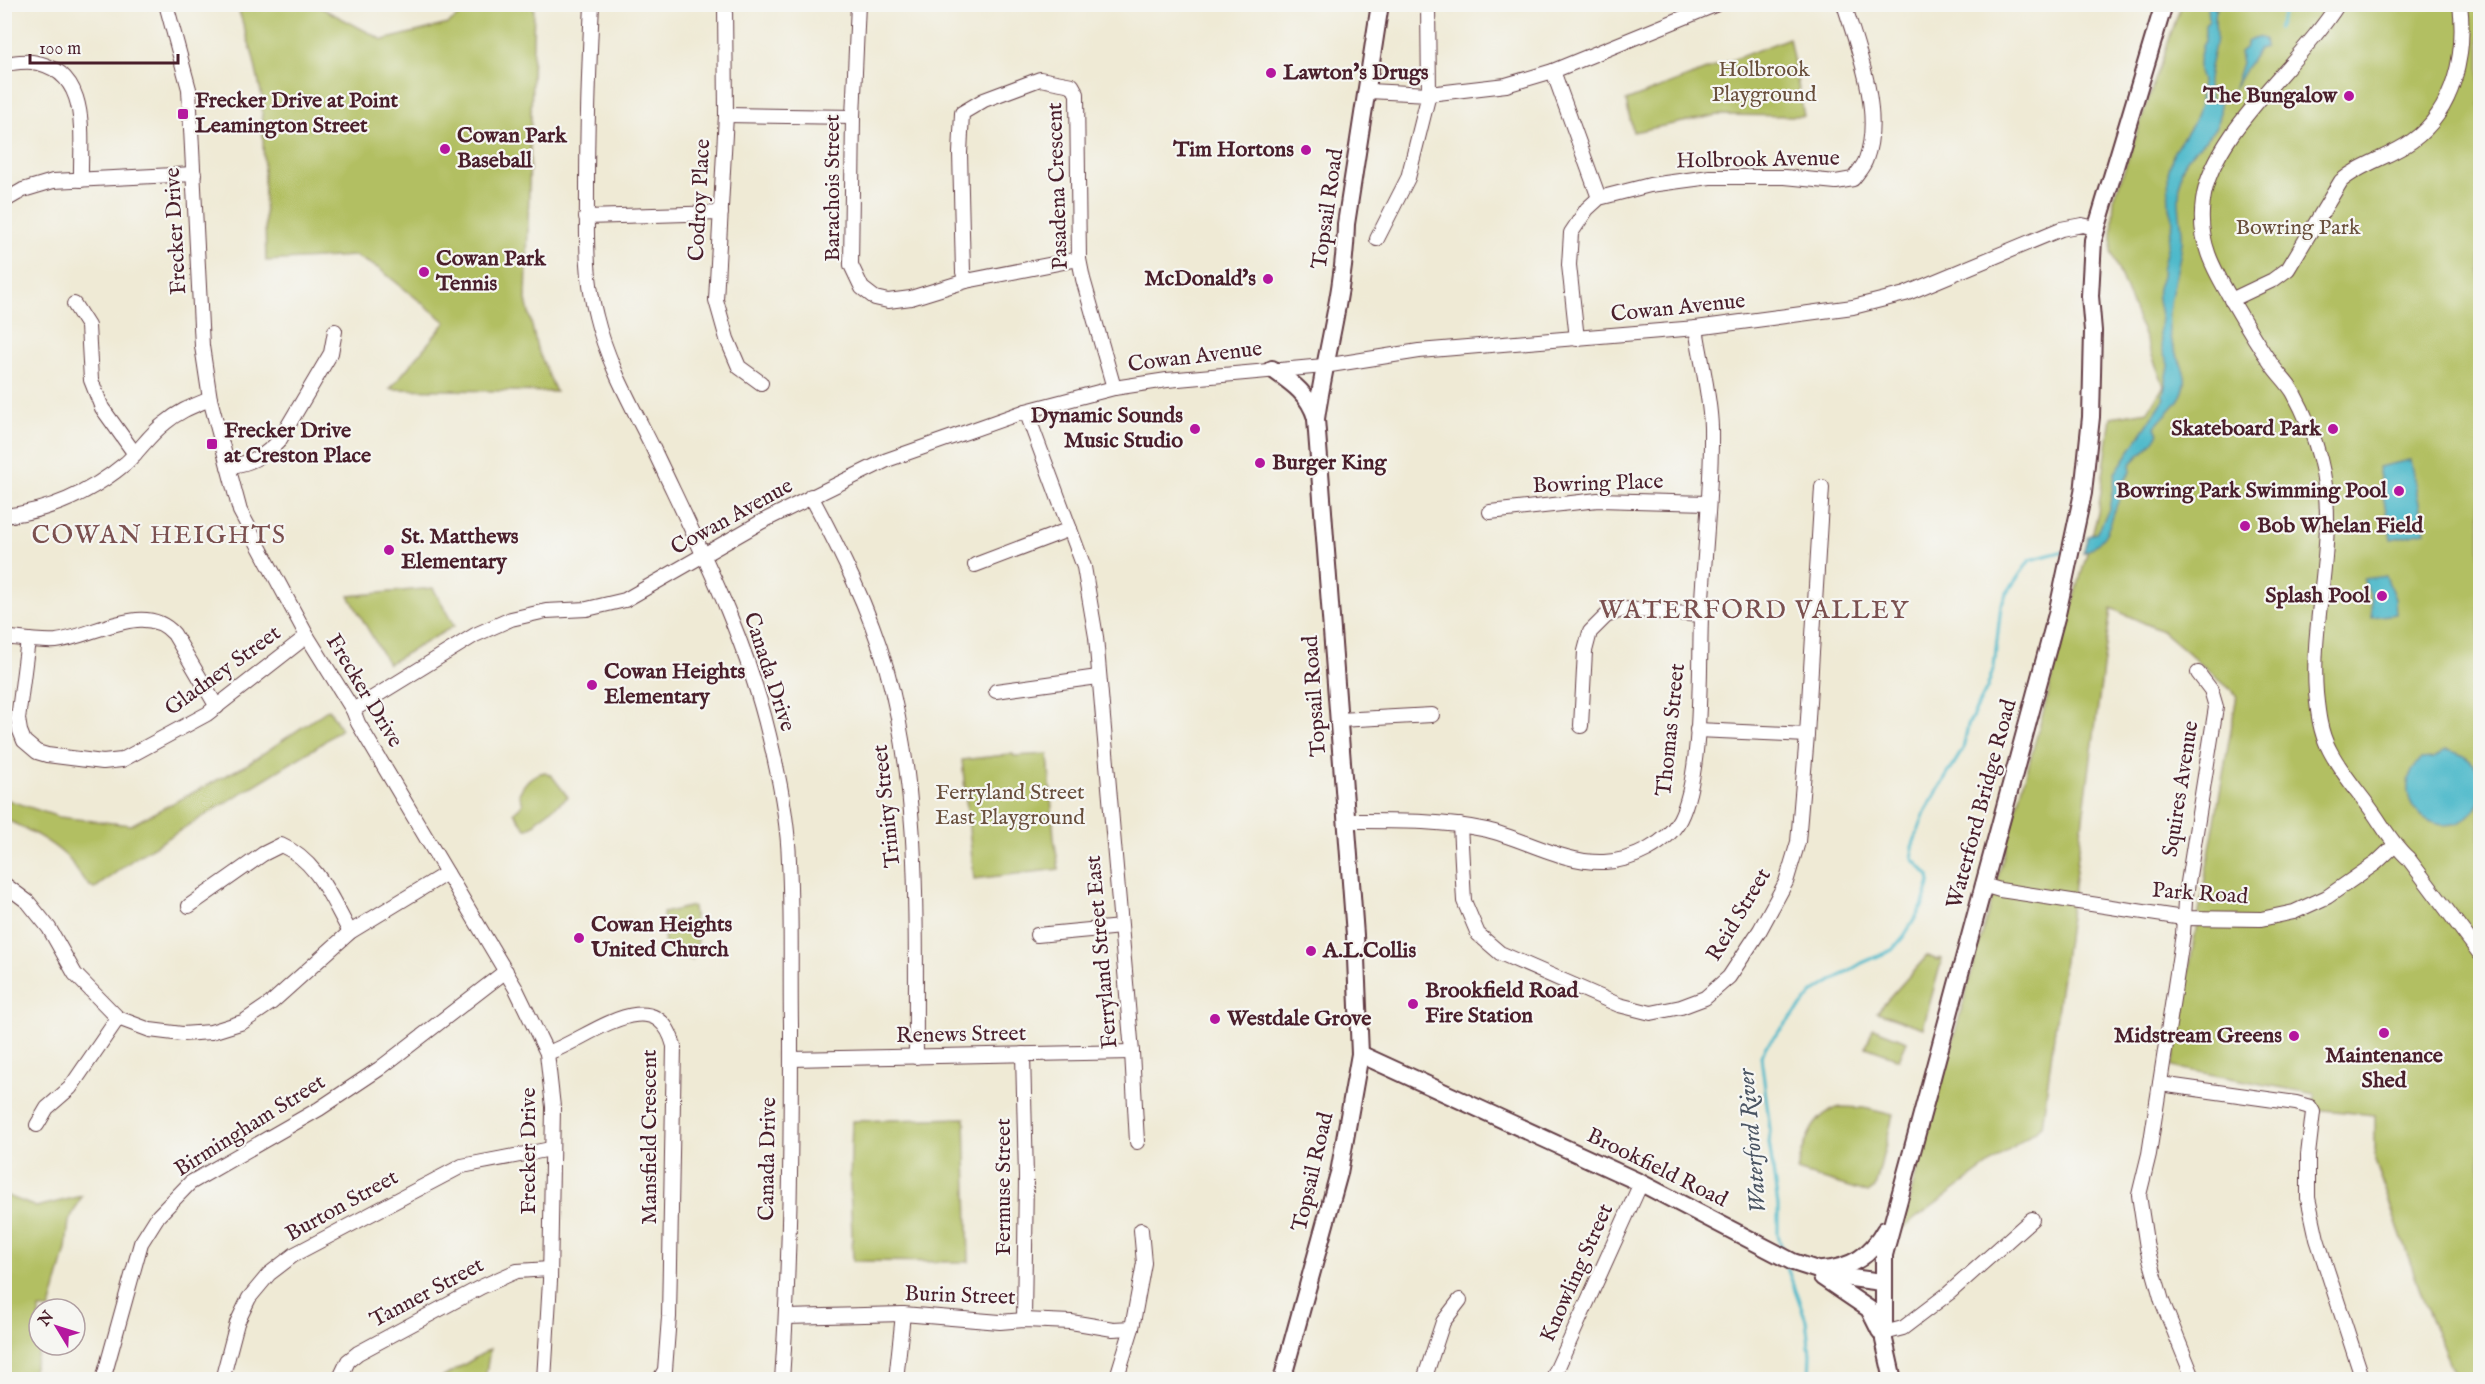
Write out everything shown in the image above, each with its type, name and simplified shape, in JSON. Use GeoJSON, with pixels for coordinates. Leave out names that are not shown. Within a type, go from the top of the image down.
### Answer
{"type":"FeatureCollection","features":[{"type":"Feature","properties":{"kind":"main road","name":"Topsail Road"},"geometry":{"type":"LineString","coordinates":[[1282,1380],[1339,1173],[1360,1054],[1355,935],[1316,419],[1345,260],[1346,224],[1380,4]]}},
{"type":"Feature","properties":{"kind":"main road","name":"Waterford Bridge Road"},"geometry":{"type":"LineString","coordinates":[[1882,1282],[1884,1255],[1892,1218],[2057,614],[2083,493],[2091,417],[2093,331],[2102,298],[2096,228],[2164,4]]}},
{"type":"Feature","properties":{"kind":"main road"},"geometry":{"type":"LineString","coordinates":[[1272,369],[1303,393],[1316,419]]}},
{"type":"Feature","properties":{"kind":"main road","name":"Brookfield Road"},"geometry":{"type":"LineString","coordinates":[[1360,1054],[1641,1183],[1793,1262],[1844,1278],[1882,1282]]}},
{"type":"Feature","properties":{"kind":"main road"},"geometry":{"type":"LineString","coordinates":[[1812,1269],[1838,1268],[1859,1260],[1872,1249],[1892,1218]]}},
{"type":"Feature","properties":{"kind":"main road"},"geometry":{"type":"LineString","coordinates":[[1812,1269],[1869,1309],[1884,1336]]}},
{"type":"Feature","properties":{"kind":"main road"},"geometry":{"type":"LineString","coordinates":[[1882,1282],[1884,1336],[1893,1380]]}},
{"type":"Feature","properties":{"kind":"street","name":"Frecker Drive"},"geometry":{"type":"LineString","coordinates":[[166,4],[189,89],[202,346],[210,399],[240,511],[307,636],[506,971],[547,1053],[553,1107],[544,1380]]}},
{"type":"Feature","properties":{"kind":"street","name":"Canada Drive"},"geometry":{"type":"LineString","coordinates":[[592,4],[586,217],[588,269],[596,316],[613,369],[631,401],[704,555],[749,665],[769,734],[781,794],[789,858],[791,1059],[786,1317],[782,1380]]}},
{"type":"Feature","properties":{"kind":"street","name":"Codroy Place"},"geometry":{"type":"LineString","coordinates":[[725,4],[726,115],[716,300],[739,367],[761,383]]}},
{"type":"Feature","properties":{"kind":"street","name":"Barachois Street"},"geometry":{"type":"LineString","coordinates":[[858,4],[853,117],[851,265],[862,288],[875,298],[888,301],[911,298],[966,281],[1079,259]]}},
{"type":"Feature","properties":{"kind":"street"},"geometry":{"type":"LineString","coordinates":[[1377,239],[1408,178],[1429,94],[1428,4]]}},
{"type":"Feature","properties":{"kind":"street"},"geometry":{"type":"LineString","coordinates":[[1368,91],[1429,94],[1506,85],[1553,71],[1717,4]]}},
{"type":"Feature","properties":{"kind":"street","name":"Holbrook Avenue"},"geometry":{"type":"LineString","coordinates":[[1599,198],[1650,185],[1710,177],[1785,177],[1836,182],[1853,178],[1866,161],[1871,141],[1871,100],[1844,4]]}},
{"type":"Feature","properties":{"kind":"street"},"geometry":{"type":"LineString","coordinates":[[2338,4],[2316,34],[2228,139],[2215,159],[2203,200],[2201,221],[2206,252],[2218,280],[2255,342],[2291,389],[2319,457],[2325,481],[2326,528],[2314,664],[2318,720],[2328,748],[2346,777],[2385,827],[2394,846],[2408,858],[2481,954]]}},
{"type":"Feature","properties":{"kind":"street"},"geometry":{"type":"LineString","coordinates":[[2233,304],[2288,269],[2341,181],[2354,171],[2411,142],[2421,134],[2442,108],[2450,93],[2461,59],[2460,4]]}},
{"type":"Feature","properties":{"kind":"street"},"geometry":{"type":"LineString","coordinates":[[4,64],[32,62],[53,68],[68,80],[77,97],[80,117],[81,180]]}},
{"type":"Feature","properties":{"kind":"street"},"geometry":{"type":"LineString","coordinates":[[1553,71],[1599,198],[1587,209],[1571,233],[1569,265],[1577,339]]}},
{"type":"Feature","properties":{"kind":"street","name":"Pasadena Crescent"},"geometry":{"type":"LineString","coordinates":[[966,281],[963,272],[960,153],[962,113],[984,100],[1040,79],[1072,85],[1077,94],[1079,259],[1114,388]]}},
{"type":"Feature","properties":{"kind":"street"},"geometry":{"type":"LineString","coordinates":[[726,115],[853,117]]}},
{"type":"Feature","properties":{"kind":"street"},"geometry":{"type":"LineString","coordinates":[[4,201],[23,190],[53,181],[195,174]]}},
{"type":"Feature","properties":{"kind":"street"},"geometry":{"type":"LineString","coordinates":[[586,217],[721,213]]}},
{"type":"Feature","properties":{"kind":"street","name":"Cowan Avenue"},"geometry":{"type":"LineString","coordinates":[[353,710],[476,635],[511,619],[546,611],[586,609],[625,600],[811,496],[887,460],[1026,411],[1114,388],[1272,369],[1324,366],[1419,351],[1696,328],[1853,307],[1905,294],[2061,229],[2082,225],[2096,228]]}},
{"type":"Feature","properties":{"kind":"street"},"geometry":{"type":"LineString","coordinates":[[74,304],[88,326],[91,380],[102,408],[135,454]]}},
{"type":"Feature","properties":{"kind":"street","name":"Thomas Street"},"geometry":{"type":"LineString","coordinates":[[1347,820],[1419,821],[1460,825],[1516,838],[1578,860],[1605,862],[1647,850],[1665,838],[1679,820],[1689,797],[1697,730],[1711,425],[1696,328]]}},
{"type":"Feature","properties":{"kind":"street"},"geometry":{"type":"LineString","coordinates":[[228,466],[238,465],[268,452],[279,441],[332,353],[335,331]]}},
{"type":"Feature","properties":{"kind":"street"},"geometry":{"type":"LineString","coordinates":[[4,516],[26,514],[62,503],[95,487],[135,454],[163,424],[183,409],[210,399]]}},
{"type":"Feature","properties":{"kind":"street","name":"Ferryland Street East"},"geometry":{"type":"LineString","coordinates":[[1026,411],[1084,567],[1096,637],[1132,1052],[1137,1142]]}},
{"type":"Feature","properties":{"kind":"street","name":"Reid Street"},"geometry":{"type":"LineString","coordinates":[[1460,825],[1464,901],[1478,934],[1500,953],[1618,1005],[1651,1013],[1681,1007],[1705,998],[1729,976],[1760,930],[1786,882],[1798,842],[1822,487]]}},
{"type":"Feature","properties":{"kind":"street","name":"Trinity Street"},"geometry":{"type":"LineString","coordinates":[[811,496],[854,582],[886,667],[905,756],[915,851],[917,897],[916,1058]]}},
{"type":"Feature","properties":{"kind":"street","name":"Bowring Place"},"geometry":{"type":"LineString","coordinates":[[1490,512],[1598,500],[1708,503]]}},
{"type":"Feature","properties":{"kind":"street"},"geometry":{"type":"LineString","coordinates":[[975,565],[1070,529]]}},
{"type":"Feature","properties":{"kind":"street"},"geometry":{"type":"LineString","coordinates":[[1581,726],[1585,651],[1590,632],[1606,616],[1624,609],[1701,615]]}},
{"type":"Feature","properties":{"kind":"street"},"geometry":{"type":"LineString","coordinates":[[4,637],[60,640],[135,619],[153,619],[165,624],[174,634],[217,707]]}},
{"type":"Feature","properties":{"kind":"street","name":"Gladney Street"},"geometry":{"type":"LineString","coordinates":[[28,640],[18,724],[22,736],[28,745],[42,754],[103,762],[122,760],[217,707],[307,636]]}},
{"type":"Feature","properties":{"kind":"street","name":"Squires Avenue"},"geometry":{"type":"LineString","coordinates":[[2194,1380],[2162,1300],[2147,1248],[2139,1195],[2149,1154],[2216,707],[2211,690],[2198,673]]}},
{"type":"Feature","properties":{"kind":"street"},"geometry":{"type":"LineString","coordinates":[[996,691],[1098,677]]}},
{"type":"Feature","properties":{"kind":"street"},"geometry":{"type":"LineString","coordinates":[[1339,720],[1432,715]]}},
{"type":"Feature","properties":{"kind":"street"},"geometry":{"type":"LineString","coordinates":[[1697,730],[1807,735]]}},
{"type":"Feature","properties":{"kind":"street"},"geometry":{"type":"LineString","coordinates":[[189,906],[262,854],[281,845],[297,852],[311,865],[350,932]]}},
{"type":"Feature","properties":{"kind":"street","name":"Park Road"},"geometry":{"type":"LineString","coordinates":[[1983,885],[2000,890],[2184,918],[2261,919],[2294,912],[2327,897],[2376,863],[2394,846]]}},
{"type":"Feature","properties":{"kind":"street"},"geometry":{"type":"LineString","coordinates":[[4,884],[28,902],[49,928],[75,974],[118,1018],[150,1030],[182,1034],[211,1032],[243,1022],[271,1003],[350,932],[447,873]]}},
{"type":"Feature","properties":{"kind":"street"},"geometry":{"type":"LineString","coordinates":[[1037,935],[1121,927]]}},
{"type":"Feature","properties":{"kind":"street","name":"Birmingham Street"},"geometry":{"type":"LineString","coordinates":[[103,1380],[141,1243],[158,1216],[190,1183],[319,1109],[379,1069],[506,971]]}},
{"type":"Feature","properties":{"kind":"street","name":"Mansfield Crescent"},"geometry":{"type":"LineString","coordinates":[[547,1053],[564,1048],[620,1017],[645,1014],[661,1020],[670,1031],[674,1046],[669,1317],[664,1370],[659,1380]]}},
{"type":"Feature","properties":{"kind":"street"},"geometry":{"type":"LineString","coordinates":[[37,1125],[47,1108],[70,1088],[118,1018]]}},
{"type":"Feature","properties":{"kind":"street","name":"Renews Street"},"geometry":{"type":"LineString","coordinates":[[791,1059],[1132,1052]]}},
{"type":"Feature","properties":{"kind":"street","name":"Fermuse Street"},"geometry":{"type":"LineString","coordinates":[[1023,1054],[1026,1177],[1024,1320]]}},
{"type":"Feature","properties":{"kind":"street"},"geometry":{"type":"LineString","coordinates":[[2160,1084],[2296,1103],[2310,1107],[2313,1112],[2308,1155],[2308,1198],[2317,1239],[2363,1380]]}},
{"type":"Feature","properties":{"kind":"street","name":"Burton Street"},"geometry":{"type":"LineString","coordinates":[[222,1380],[237,1323],[249,1298],[269,1274],[295,1254],[462,1166],[550,1149]]}},
{"type":"Feature","properties":{"kind":"street","name":"Knowling Street"},"geometry":{"type":"LineString","coordinates":[[1552,1380],[1641,1183]]}},
{"type":"Feature","properties":{"kind":"street"},"geometry":{"type":"LineString","coordinates":[[1884,1336],[1903,1328],[1949,1293],[2032,1219]]}},
{"type":"Feature","properties":{"kind":"street"},"geometry":{"type":"LineString","coordinates":[[1116,1380],[1132,1328],[1144,1263],[1141,1230]]}},
{"type":"Feature","properties":{"kind":"street","name":"Tanner Street"},"geometry":{"type":"LineString","coordinates":[[339,1380],[348,1360],[425,1315],[517,1271],[549,1269]]}},
{"type":"Feature","properties":{"kind":"street"},"geometry":{"type":"LineString","coordinates":[[1424,1380],[1443,1322],[1460,1300]]}},
{"type":"Feature","properties":{"kind":"street"},"geometry":{"type":"LineString","coordinates":[[896,1380],[903,1314]]}},
{"type":"Feature","properties":{"kind":"street","name":"Burin Street"},"geometry":{"type":"LineString","coordinates":[[786,1317],[903,1314],[1000,1322],[1024,1320],[1071,1322],[1113,1329],[1132,1328]]}},
{"type":"Feature","properties":{"kind":"green space"},"geometry":{"type":"Polygon","coordinates":[[[237,5],[316,5],[383,40],[448,24],[473,5],[534,5],[526,300],[537,348],[556,392],[390,389],[446,322],[378,268],[355,256],[266,261],[262,97],[253,56],[237,5]]]}},
{"type":"Feature","properties":{"kind":"green space","name":"Bowring Park"},"geometry":{"type":"Polygon","coordinates":[[[2181,5],[2480,5],[2480,1379],[2456,1379],[2424,1302],[2375,1161],[2375,1115],[2313,1109],[2315,1094],[2172,1067],[2237,695],[2162,631],[2111,608],[2042,1126],[1901,1229],[2098,513],[2111,417],[2148,411],[2164,386],[2111,252],[2114,199],[2181,5]]]}},
{"type":"Feature","properties":{"kind":"green space","name":"Holbrook Playground"},"geometry":{"type":"Polygon","coordinates":[[[1789,38],[1804,116],[1718,115],[1633,132],[1626,101],[1789,38]]]}},
{"type":"Feature","properties":{"kind":"green space"},"geometry":{"type":"Polygon","coordinates":[[[433,588],[454,626],[388,664],[349,596],[433,588]]]}},
{"type":"Feature","properties":{"kind":"green space"},"geometry":{"type":"Polygon","coordinates":[[[329,709],[341,729],[317,747],[135,858],[94,889],[70,860],[52,844],[5,819],[5,799],[59,817],[131,825],[246,765],[329,709]]]}},
{"type":"Feature","properties":{"kind":"green space","name":"Ferryland Street East Playground"},"geometry":{"type":"Polygon","coordinates":[[[1013,754],[1014,756],[1048,754],[1054,838],[1059,869],[974,879],[962,760],[1013,754]]]}},
{"type":"Feature","properties":{"kind":"green space"},"geometry":{"type":"Polygon","coordinates":[[[545,772],[552,776],[568,797],[537,820],[536,824],[526,829],[514,812],[523,804],[519,794],[529,779],[545,772]]]}},
{"type":"Feature","properties":{"kind":"green space"},"geometry":{"type":"Polygon","coordinates":[[[693,906],[698,951],[692,952],[692,960],[665,949],[663,913],[693,906]]]}},
{"type":"Feature","properties":{"kind":"green space"},"geometry":{"type":"Polygon","coordinates":[[[1927,956],[1942,959],[1923,1028],[1877,1012],[1927,956]]]}},
{"type":"Feature","properties":{"kind":"green space"},"geometry":{"type":"Polygon","coordinates":[[[1873,1028],[1907,1041],[1899,1059],[1866,1047],[1873,1028]]]}},
{"type":"Feature","properties":{"kind":"green space"},"geometry":{"type":"Polygon","coordinates":[[[1841,1107],[1864,1108],[1893,1115],[1875,1188],[1868,1193],[1797,1171],[1806,1141],[1816,1123],[1831,1110],[1841,1107]]]}},
{"type":"Feature","properties":{"kind":"green space"},"geometry":{"type":"Polygon","coordinates":[[[965,1118],[969,1262],[853,1261],[850,1184],[852,1121],[965,1118]]]}},
{"type":"Feature","properties":{"kind":"green space"},"geometry":{"type":"Polygon","coordinates":[[[5,1195],[36,1207],[82,1196],[69,1221],[66,1249],[53,1297],[27,1297],[27,1357],[37,1357],[30,1379],[5,1379],[5,1195]]]}},
{"type":"Feature","properties":{"kind":"green space"},"geometry":{"type":"Polygon","coordinates":[[[490,1349],[485,1379],[440,1379],[490,1349]]]}},
{"type":"Feature","properties":{"kind":"water"},"geometry":{"type":"Polygon","coordinates":[[[2208,5],[2217,7],[2216,39],[2208,89],[2213,101],[2220,100],[2220,117],[2215,129],[2187,159],[2181,173],[2179,201],[2182,242],[2169,313],[2170,337],[2185,375],[2184,388],[2175,404],[2155,427],[2158,434],[2155,439],[2130,465],[2131,472],[2120,487],[2122,494],[2105,534],[2100,541],[2083,553],[2088,536],[2096,533],[2109,510],[2115,473],[2165,398],[2163,396],[2169,366],[2160,339],[2161,316],[2158,291],[2173,221],[2169,208],[2168,173],[2174,151],[2194,121],[2200,105],[2202,80],[2199,61],[2205,41],[2205,24],[2209,20],[2208,5]]]}},
{"type":"Feature","properties":{"kind":"water"},"geometry":{"type":"Polygon","coordinates":[[[2257,37],[2264,39],[2265,47],[2259,49],[2255,54],[2233,91],[2242,63],[2240,52],[2245,48],[2248,40],[2257,37]]]}},
{"type":"Feature","properties":{"kind":"water","name":"Bowring Park Swimming Pool"},"geometry":{"type":"Polygon","coordinates":[[[2410,460],[2425,532],[2391,539],[2378,467],[2410,460]]]}},
{"type":"Feature","properties":{"kind":"water","name":"Splash Pool"},"geometry":{"type":"Polygon","coordinates":[[[2386,576],[2395,599],[2396,614],[2372,617],[2370,594],[2363,579],[2386,576]]]}},
{"type":"Feature","properties":{"kind":"water"},"geometry":{"type":"Polygon","coordinates":[[[2446,750],[2469,760],[2477,769],[2480,781],[2480,800],[2468,816],[2454,824],[2439,824],[2425,818],[2414,807],[2408,793],[2410,777],[2421,759],[2434,758],[2446,750]]]}},
{"type":"Feature","properties":{"kind":"waterway"},"geometry":{"type":"LineString","coordinates":[[2278,28],[2284,13],[2298,4]]}},
{"type":"Feature","properties":{"kind":"waterway","name":"Waterford River"},"geometry":{"type":"LineString","coordinates":[[1782,1250],[1778,1235],[1778,1206],[1761,1056],[1766,1046],[1814,992],[1862,963],[1892,950],[1904,936],[1922,907],[1930,882],[1929,876],[1913,859],[1912,847],[1926,810],[1963,749],[1968,725],[1987,688],[1994,667],[2001,605],[2030,560],[2064,551]]}},
{"type":"Feature","properties":{"kind":"waterway","name":"Waterford River"},"geometry":{"type":"LineString","coordinates":[[1786,1265],[1806,1320],[1810,1354],[1809,1380]]}},
{"type":"Feature","properties":{"kind":"place","name":"Lawton's Drugs"},"geometry":{"type":"Point","coordinates":[1271,73]}},
{"type":"Feature","properties":{"kind":"place","name":"The Bungalow"},"geometry":{"type":"Point","coordinates":[2349,96]}},
{"type":"Feature","properties":{"kind":"place","name":"Frecker Drive at Point Leamington Street"},"geometry":{"type":"Point","coordinates":[183,114]}},
{"type":"Feature","properties":{"kind":"place","name":"Cowan Park Baseball"},"geometry":{"type":"Point","coordinates":[445,149]}},
{"type":"Feature","properties":{"kind":"place","name":"Tim Hortons"},"geometry":{"type":"Point","coordinates":[1306,150]}},
{"type":"Feature","properties":{"kind":"place","name":"Cowan Park Tennis"},"geometry":{"type":"Point","coordinates":[424,272]}},
{"type":"Feature","properties":{"kind":"place","name":"McDonald's"},"geometry":{"type":"Point","coordinates":[1268,279]}},
{"type":"Feature","properties":{"kind":"place","name":"Dynamic Sounds Music Studio"},"geometry":{"type":"Point","coordinates":[1195,429]}},
{"type":"Feature","properties":{"kind":"place","name":"Skateboard Park"},"geometry":{"type":"Point","coordinates":[2333,429]}},
{"type":"Feature","properties":{"kind":"place","name":"Frecker Drive at Creston Place"},"geometry":{"type":"Point","coordinates":[212,444]}},
{"type":"Feature","properties":{"kind":"place","name":"Burger King"},"geometry":{"type":"Point","coordinates":[1260,463]}},
{"type":"Feature","properties":{"kind":"place","name":"Bowring Park Swimming Pool"},"geometry":{"type":"Point","coordinates":[2399,491]}},
{"type":"Feature","properties":{"kind":"place","name":"Bob Whelan Field"},"geometry":{"type":"Point","coordinates":[2245,526]}},
{"type":"Feature","properties":{"kind":"place","name":"St. Matthews Elementary"},"geometry":{"type":"Point","coordinates":[389,550]}},
{"type":"Feature","properties":{"kind":"place","name":"Splash Pool"},"geometry":{"type":"Point","coordinates":[2382,596]}},
{"type":"Feature","properties":{"kind":"place","name":"Cowan Heights Elementary"},"geometry":{"type":"Point","coordinates":[592,685]}},
{"type":"Feature","properties":{"kind":"place","name":"Cowan Heights United Church"},"geometry":{"type":"Point","coordinates":[579,938]}},
{"type":"Feature","properties":{"kind":"place","name":"A.L.Collis"},"geometry":{"type":"Point","coordinates":[1311,951]}},
{"type":"Feature","properties":{"kind":"place","name":"Brookfield Road Fire Station"},"geometry":{"type":"Point","coordinates":[1413,1004]}},
{"type":"Feature","properties":{"kind":"place","name":"Westdale Grove"},"geometry":{"type":"Point","coordinates":[1215,1019]}},
{"type":"Feature","properties":{"kind":"place","name":"Maintenance Shed"},"geometry":{"type":"Point","coordinates":[2384,1033]}},
{"type":"Feature","properties":{"kind":"place","name":"Midstream Greens"},"geometry":{"type":"Point","coordinates":[2294,1036]}},
{"type":"Feature","properties":{"kind":"district","name":"COWAN HEIGHTS"},"geometry":{"type":"Point","coordinates":[159,535]}},
{"type":"Feature","properties":{"kind":"district","name":"WATERFORD VALLEY"},"geometry":{"type":"Point","coordinates":[1754,610]}}]}
